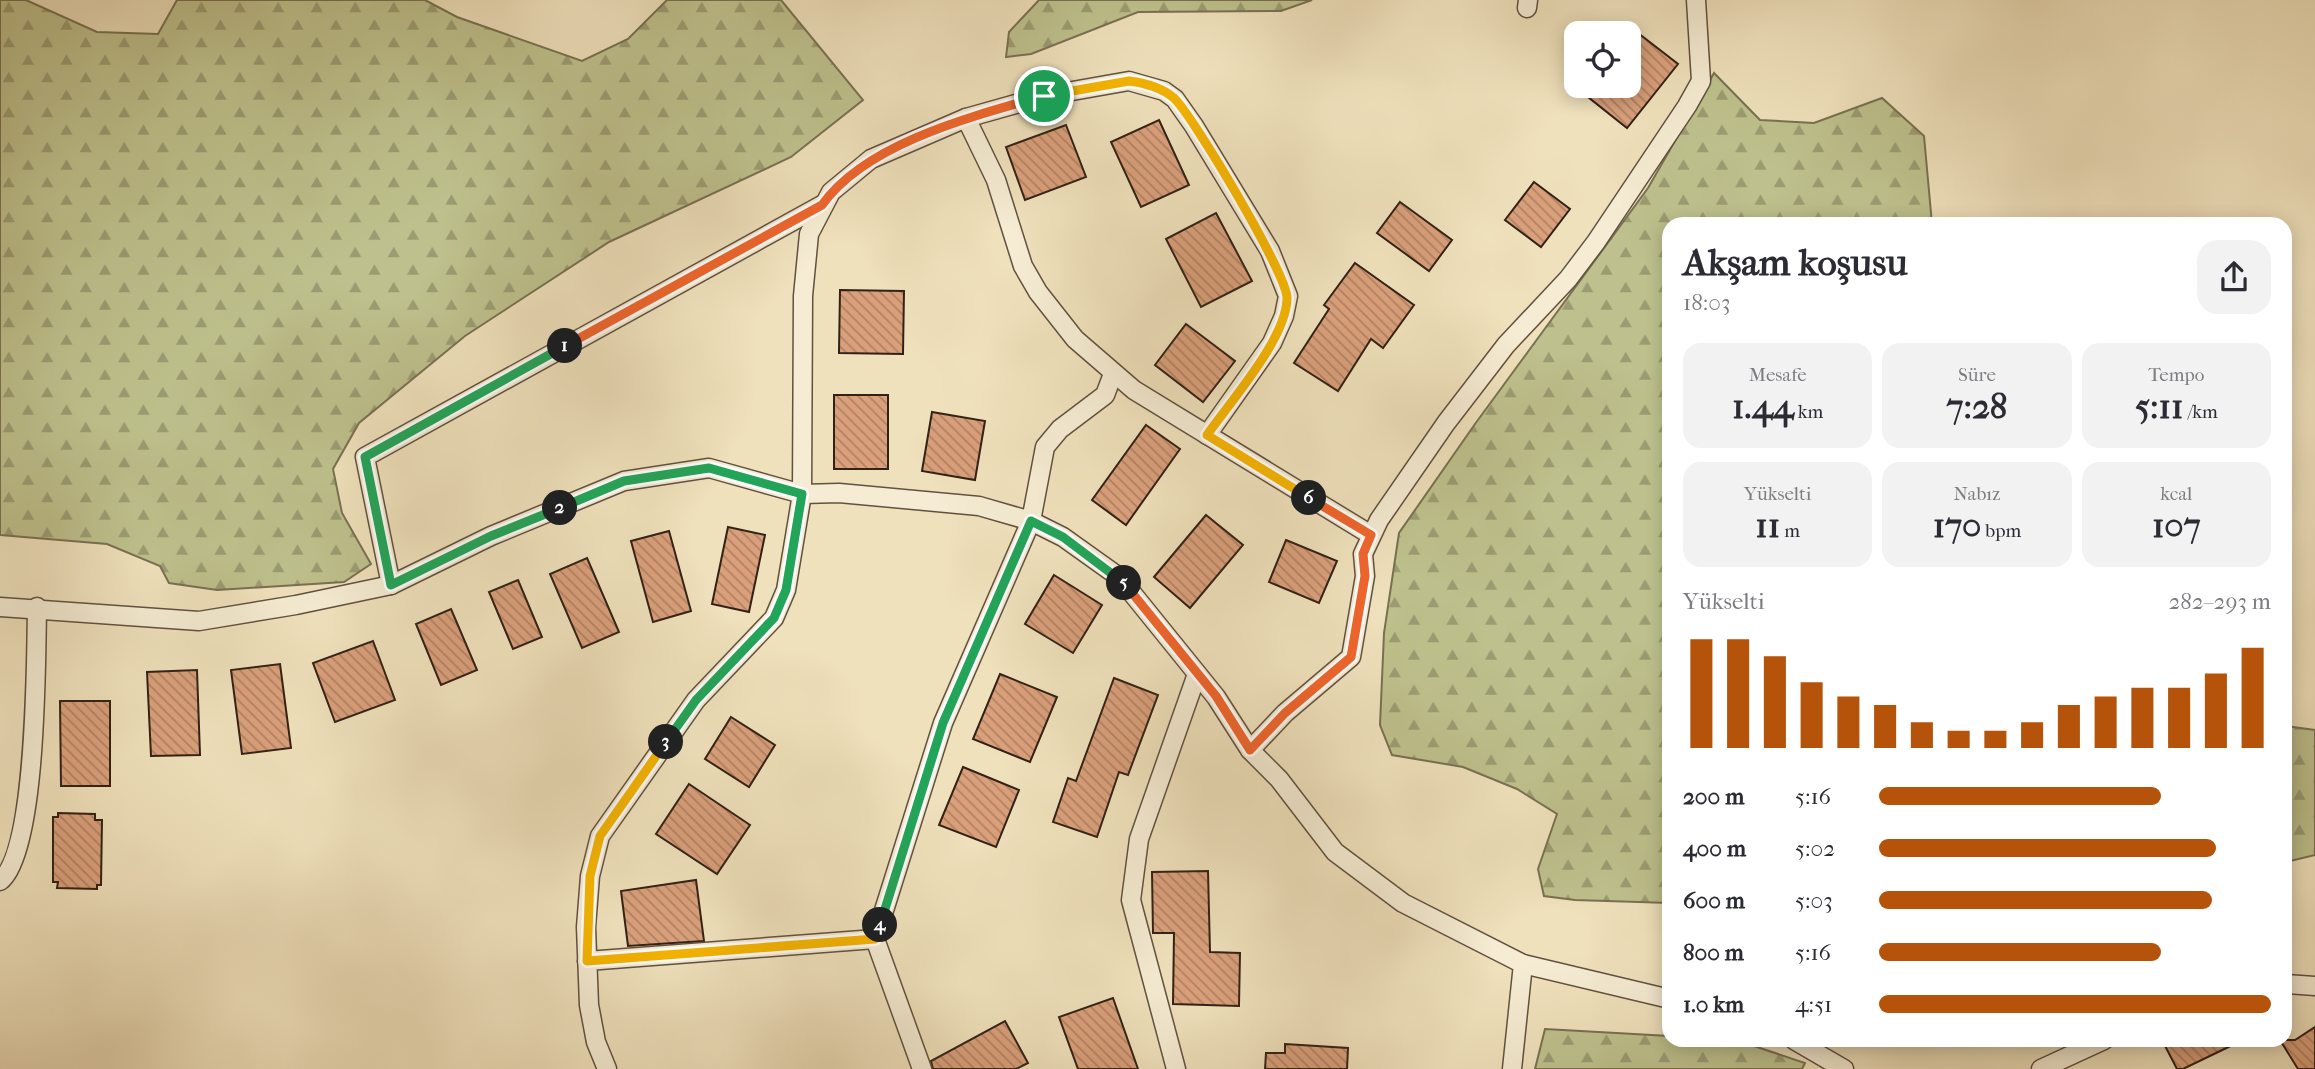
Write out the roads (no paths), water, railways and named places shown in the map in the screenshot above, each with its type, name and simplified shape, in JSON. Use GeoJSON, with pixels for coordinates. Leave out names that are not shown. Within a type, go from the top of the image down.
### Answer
{"type":"FeatureCollection","features":[{"type":"Feature","properties":{"kind":"street"},"geometry":{"type":"LineString","coordinates":[[1250,750],[1285,713],[1351,657],[1365,576],[1363,554],[1371,535],[1446,423],[1506,345],[1568,278],[1596,242],[1687,106],[1701,80],[1696,0]]}},
{"type":"Feature","properties":{"kind":"street"},"geometry":{"type":"LineString","coordinates":[[607,1069],[596,1042],[589,1005],[587,961],[590,876],[600,836],[696,700],[774,618],[786,590],[802,494],[803,296],[808,234],[822,205],[856,169],[966,118],[1044,96],[1129,81],[1152,86],[1175,99],[1270,251],[1288,296],[1284,316],[1272,343],[1207,435]]}},
{"type":"Feature","properties":{"kind":"street"},"geometry":{"type":"LineString","coordinates":[[966,118],[996,180],[1023,266],[1055,316],[1113,374],[1371,535]]}},
{"type":"Feature","properties":{"kind":"street"},"geometry":{"type":"LineString","coordinates":[[391,585],[365,457],[822,205]]}},
{"type":"Feature","properties":{"kind":"street"},"geometry":{"type":"LineString","coordinates":[[922,1069],[875,939],[943,723],[1031,521],[1045,447],[1059,429],[1105,396],[1113,374]]}},
{"type":"Feature","properties":{"kind":"street"},"geometry":{"type":"LineString","coordinates":[[0,607],[37,607],[199,621],[391,585],[491,536],[624,481],[709,468],[802,494],[839,493],[979,506],[1031,521],[1063,537],[1119,577],[1216,696],[1250,750],[1279,779],[1335,852],[1403,903],[1523,964],[1662,997]]}},
{"type":"Feature","properties":{"kind":"street"},"geometry":{"type":"LineString","coordinates":[[0,881],[11,868],[22,839],[31,754],[37,607]]}},
{"type":"Feature","properties":{"kind":"street"},"geometry":{"type":"LineString","coordinates":[[1177,1069],[1131,900],[1139,839],[1198,674]]}},
{"type":"Feature","properties":{"kind":"street"},"geometry":{"type":"LineString","coordinates":[[587,961],[875,939]]}},
{"type":"Feature","properties":{"kind":"street"},"geometry":{"type":"LineString","coordinates":[[1512,1069],[1523,964]]}},
{"type":"Feature","properties":{"kind":"street"},"geometry":{"type":"LineString","coordinates":[[2292,984],[2315,985]]}},
{"type":"Feature","properties":{"kind":"street"},"geometry":{"type":"LineString","coordinates":[[1806,1047],[1844,1069]]}},
{"type":"Feature","properties":{"kind":"street"},"geometry":{"type":"LineString","coordinates":[[2041,1069],[2089,1047]]}}]}
